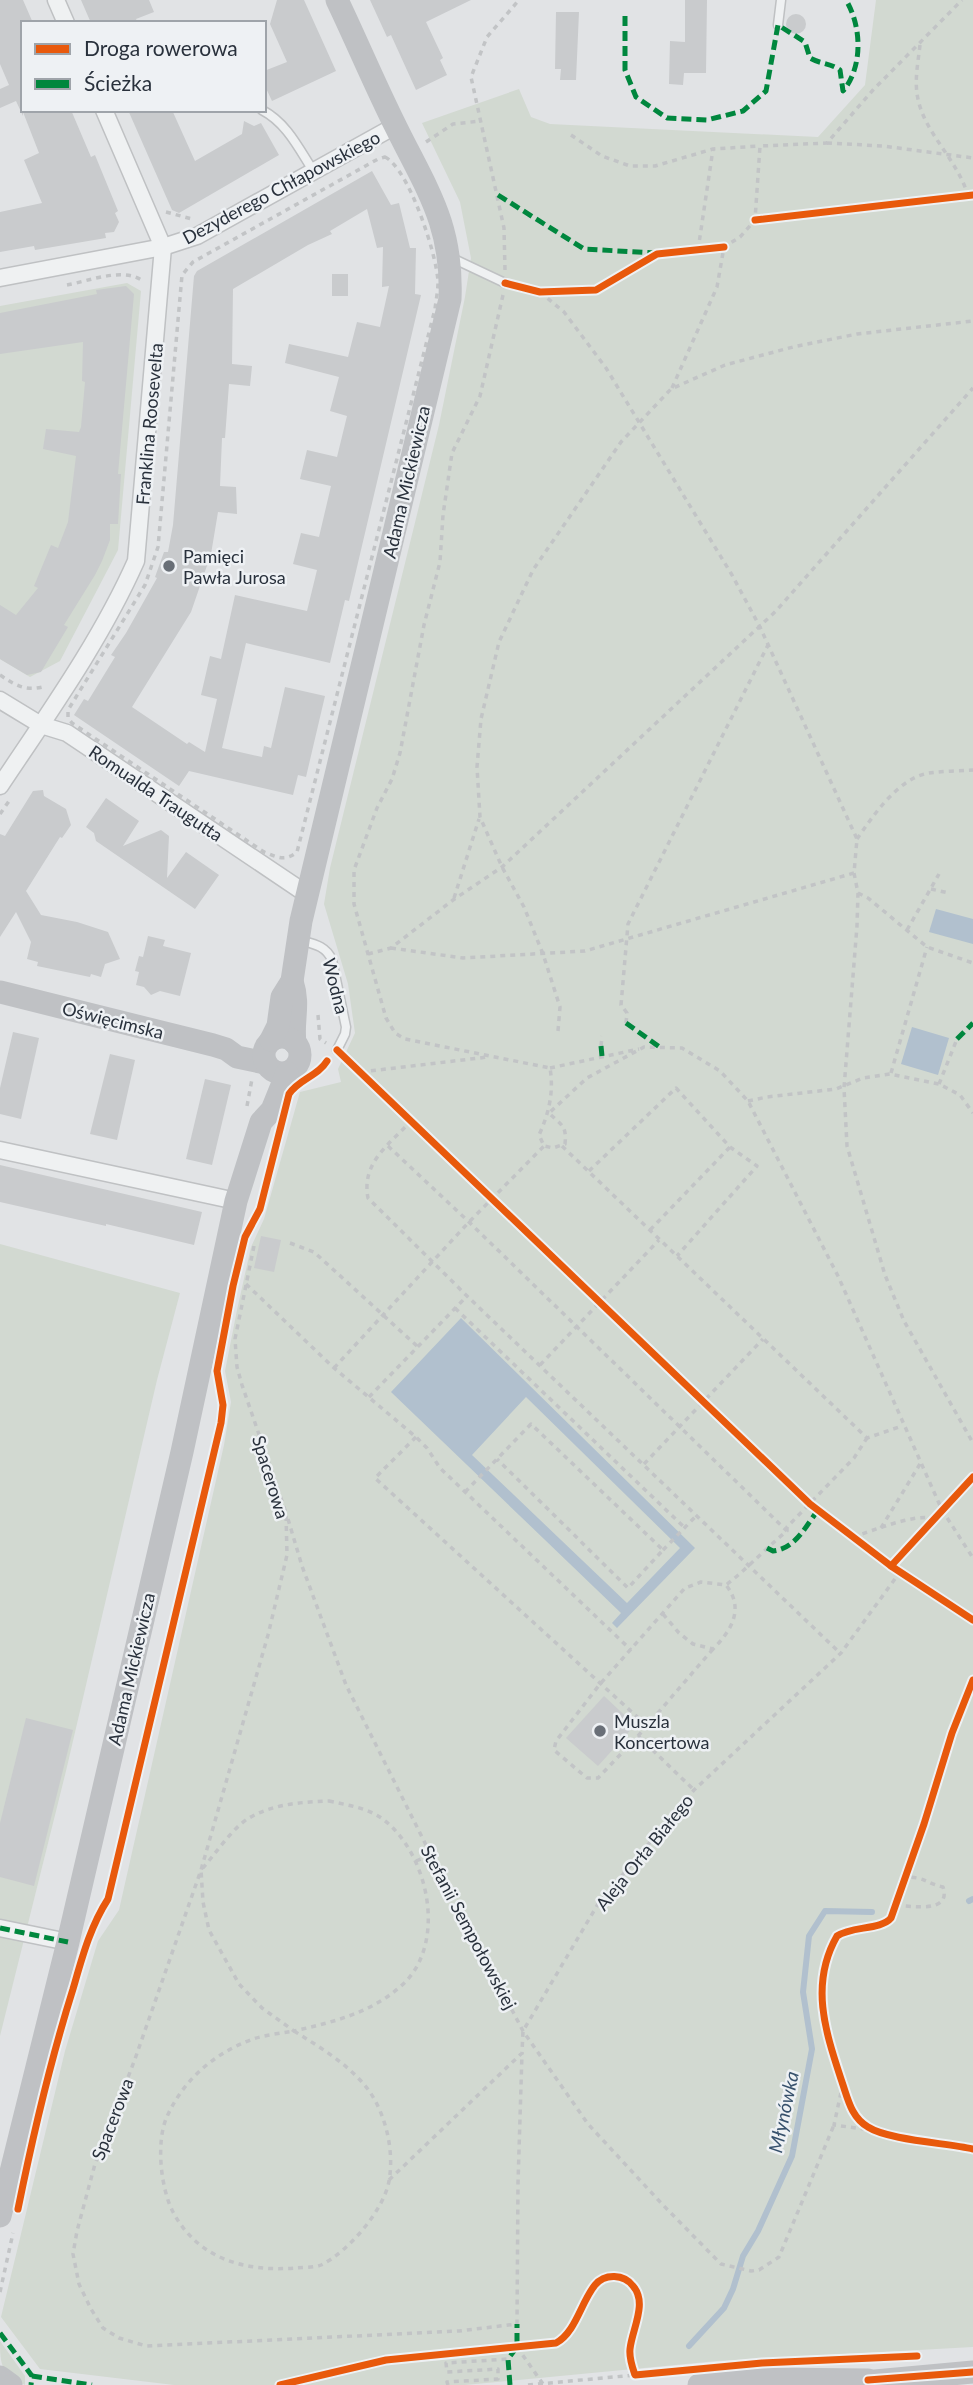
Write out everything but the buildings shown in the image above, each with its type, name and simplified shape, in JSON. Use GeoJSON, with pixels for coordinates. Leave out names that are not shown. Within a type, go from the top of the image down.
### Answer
{"type":"FeatureCollection","features":[{"type":"Feature","properties":{"kind":"street"},"geometry":{"type":"LineString","coordinates":[[56,0],[65,21]]}},
{"type":"Feature","properties":{"kind":"street","name":"Adama Mickiewicza"},"geometry":{"type":"LineString","coordinates":[[268,1060],[294,1070],[299,1061],[300,1050],[295,1043],[294,1029],[298,1003],[292,981],[298,940],[450,299],[450,257],[445,232],[434,203],[337,0]]}},
{"type":"Feature","properties":{"kind":"street","name":"Franklina Roosevelta"},"geometry":{"type":"LineString","coordinates":[[0,786],[123,592],[136,561],[163,247],[105,112]]}},
{"type":"Feature","properties":{"kind":"street","name":"Dezyderego Chłapowskiego"},"geometry":{"type":"LineString","coordinates":[[0,278],[163,247],[197,236],[396,126]]}},
{"type":"Feature","properties":{"kind":"street","name":"Romualda Traugutta"},"geometry":{"type":"LineString","coordinates":[[0,700],[41,725],[67,733],[308,895]]}},
{"type":"Feature","properties":{"kind":"street","name":"Adama Mickiewicza"},"geometry":{"type":"LineString","coordinates":[[8,2219],[68,1942],[183,1452],[252,1120],[272,1110],[268,1060],[278,1027],[282,997],[292,981]]}},
{"type":"Feature","properties":{"kind":"street","name":"Oświęcimska"},"geometry":{"type":"LineString","coordinates":[[0,992],[226,1049],[237,1057],[268,1060],[283,1037],[295,1043]]}},
{"type":"Feature","properties":{"kind":"street"},"geometry":{"type":"LineString","coordinates":[[0,1150],[236,1201]]}},
{"type":"Feature","properties":{"kind":"street"},"geometry":{"type":"LineString","coordinates":[[0,1928],[68,1942]]}},
{"type":"Feature","properties":{"kind":"street"},"geometry":{"type":"LineString","coordinates":[[699,2385],[768,2379],[868,2380],[973,2372]]}},
{"type":"Feature","properties":{"kind":"street"},"geometry":{"type":"LineString","coordinates":[[0,2377],[11,2385]]}},
{"type":"Feature","properties":{"kind":"street"},"geometry":{"type":"LineString","coordinates":[[840,2385],[868,2380]]}},
{"type":"Feature","properties":{"kind":"lane"},"geometry":{"type":"LineString","coordinates":[[778,25],[781,0]]}},
{"type":"Feature","properties":{"kind":"lane"},"geometry":{"type":"LineString","coordinates":[[265,112],[275,117],[297,143],[314,172]]}},
{"type":"Feature","properties":{"kind":"lane"},"geometry":{"type":"LineString","coordinates":[[450,257],[505,283]]}},
{"type":"Feature","properties":{"kind":"lane","name":"Wodna"},"geometry":{"type":"LineString","coordinates":[[298,940],[323,947],[332,960],[346,1027],[337,1050]]}},
{"type":"Feature","properties":{"kind":"path"},"geometry":{"type":"LineString","coordinates":[[519,0],[487,37],[471,77],[504,228],[505,283],[480,396],[452,453],[443,515],[440,562],[424,625],[400,753],[354,870],[354,904],[386,1018],[395,1033],[405,1039],[550,1068],[644,1047],[682,1048],[720,1071],[748,1101],[838,1276],[942,1510],[973,1558]]}},
{"type":"Feature","properties":{"kind":"path"},"geometry":{"type":"LineString","coordinates":[[827,143],[873,90],[962,0]]}},
{"type":"Feature","properties":{"kind":"path"},"geometry":{"type":"LineString","coordinates":[[920,43],[916,89],[918,103],[965,183],[968,195]]}},
{"type":"Feature","properties":{"kind":"path"},"geometry":{"type":"LineString","coordinates":[[385,158],[390,160],[401,174],[423,221],[434,255],[438,282],[435,309],[297,852],[290,858],[281,859],[264,852],[68,718],[68,710],[145,585],[158,547],[179,286],[182,275],[193,262],[377,159],[409,152],[453,124],[481,121]]}},
{"type":"Feature","properties":{"kind":"path"},"geometry":{"type":"LineString","coordinates":[[571,135],[602,156],[630,166],[655,166],[713,149],[827,143],[883,146],[973,158]]}},
{"type":"Feature","properties":{"kind":"path"},"geometry":{"type":"LineString","coordinates":[[558,1031],[561,1007],[543,954],[524,907],[502,867],[480,817],[477,767],[481,719],[499,642],[533,570],[621,442],[671,389],[717,287],[724,247],[740,237],[755,220],[760,146]]}},
{"type":"Feature","properties":{"kind":"path"},"geometry":{"type":"LineString","coordinates":[[698,250],[713,149]]}},
{"type":"Feature","properties":{"kind":"path"},"geometry":{"type":"LineString","coordinates":[[161,200],[167,213],[195,220]]}},
{"type":"Feature","properties":{"kind":"path"},"geometry":{"type":"LineString","coordinates":[[62,286],[125,274],[141,279],[146,284]]}},
{"type":"Feature","properties":{"kind":"path"},"geometry":{"type":"LineString","coordinates":[[540,292],[564,312],[607,368],[732,575],[760,626],[857,839],[854,873],[858,893],[844,1088],[847,1146],[885,1275],[904,1321],[973,1443]]}},
{"type":"Feature","properties":{"kind":"path"},"geometry":{"type":"LineString","coordinates":[[671,389],[725,365],[793,347],[857,334],[973,321]]}},
{"type":"Feature","properties":{"kind":"path"},"geometry":{"type":"LineString","coordinates":[[391,948],[453,900],[502,867],[776,611],[973,388]]}},
{"type":"Feature","properties":{"kind":"path"},"geometry":{"type":"LineString","coordinates":[[626,1023],[627,1013],[621,1005],[628,924],[768,645]]}},
{"type":"Feature","properties":{"kind":"path"},"geometry":{"type":"LineString","coordinates":[[0,676],[18,687],[32,690],[55,682]]}},
{"type":"Feature","properties":{"kind":"path"},"geometry":{"type":"LineString","coordinates":[[857,839],[883,803],[911,779],[926,773],[973,770]]}},
{"type":"Feature","properties":{"kind":"path"},"geometry":{"type":"LineString","coordinates":[[453,900],[480,817]]}},
{"type":"Feature","properties":{"kind":"path"},"geometry":{"type":"LineString","coordinates":[[368,954],[391,948],[463,958],[585,951],[854,873]]}},
{"type":"Feature","properties":{"kind":"path"},"geometry":{"type":"LineString","coordinates":[[907,930],[939,874]]}},
{"type":"Feature","properties":{"kind":"path"},"geometry":{"type":"LineString","coordinates":[[931,888],[949,893]]}},
{"type":"Feature","properties":{"kind":"path"},"geometry":{"type":"LineString","coordinates":[[858,893],[868,898],[927,947],[973,962]]}},
{"type":"Feature","properties":{"kind":"path"},"geometry":{"type":"LineString","coordinates":[[890,1074],[927,947]]}},
{"type":"Feature","properties":{"kind":"path"},"geometry":{"type":"LineString","coordinates":[[601,1045],[602,1036]]}},
{"type":"Feature","properties":{"kind":"path"},"geometry":{"type":"LineString","coordinates":[[939,1084],[957,1040]]}},
{"type":"Feature","properties":{"kind":"path"},"geometry":{"type":"LineString","coordinates":[[549,1113],[587,1077],[644,1047]]}},
{"type":"Feature","properties":{"kind":"path"},"geometry":{"type":"LineString","coordinates":[[361,1072],[491,1057]]}},
{"type":"Feature","properties":{"kind":"path"},"geometry":{"type":"LineString","coordinates":[[252,1120],[251,1093],[268,1060]]}},
{"type":"Feature","properties":{"kind":"path"},"geometry":{"type":"LineString","coordinates":[[544,1146],[539,1135],[549,1113],[552,1077],[550,1068]]}},
{"type":"Feature","properties":{"kind":"path"},"geometry":{"type":"LineString","coordinates":[[748,1101],[844,1088],[863,1078],[890,1074],[939,1084],[960,1095],[973,1113]]}},
{"type":"Feature","properties":{"kind":"path"},"geometry":{"type":"LineString","coordinates":[[589,1171],[676,1088],[730,1147],[757,1166],[677,1256]]}},
{"type":"Feature","properties":{"kind":"path"},"geometry":{"type":"LineString","coordinates":[[544,1146],[553,1148],[565,1144],[565,1128],[549,1113]]}},
{"type":"Feature","properties":{"kind":"path"},"geometry":{"type":"LineString","coordinates":[[412,1120],[373,1162],[367,1175],[368,1198],[841,1653]]}},
{"type":"Feature","properties":{"kind":"path"},"geometry":{"type":"LineString","coordinates":[[388,1146],[787,1531]]}},
{"type":"Feature","properties":{"kind":"path"},"geometry":{"type":"LineString","coordinates":[[334,1368],[469,1222],[544,1146]]}},
{"type":"Feature","properties":{"kind":"path"},"geometry":{"type":"LineString","coordinates":[[562,1146],[867,1438]]}},
{"type":"Feature","properties":{"kind":"path"},"geometry":{"type":"LineString","coordinates":[[650,1230],[730,1147]]}},
{"type":"Feature","properties":{"kind":"path"},"geometry":{"type":"LineString","coordinates":[[540,1365],[660,1239]]}},
{"type":"Feature","properties":{"kind":"path"},"geometry":{"type":"LineString","coordinates":[[290,1243],[314,1252],[417,1346]]}},
{"type":"Feature","properties":{"kind":"path"},"geometry":{"type":"LineString","coordinates":[[246,1284],[334,1368],[416,1437],[427,1448],[439,1468],[631,1650]]}},
{"type":"Feature","properties":{"kind":"path"},"geometry":{"type":"LineString","coordinates":[[369,1397],[467,1296]]}},
{"type":"Feature","properties":{"kind":"path"},"geometry":{"type":"LineString","coordinates":[[455,1308],[683,1529]]}},
{"type":"Feature","properties":{"kind":"path"},"geometry":{"type":"LineString","coordinates":[[643,1465],[763,1339]]}},
{"type":"Feature","properties":{"kind":"path"},"geometry":{"type":"LineString","coordinates":[[465,1492],[531,1424],[663,1550]]}},
{"type":"Feature","properties":{"kind":"path"},"geometry":{"type":"LineString","coordinates":[[726,1585],[736,1601],[735,1617],[728,1634],[598,1779],[587,1779],[554,1750],[556,1741],[600,1684],[685,1588],[701,1582],[726,1585],[787,1531],[854,1458],[867,1438],[903,1426]]}},
{"type":"Feature","properties":{"kind":"path"},"geometry":{"type":"LineString","coordinates":[[416,1437],[375,1478],[646,1725]]}},
{"type":"Feature","properties":{"kind":"path"},"geometry":{"type":"LineString","coordinates":[[497,1459],[628,1588],[696,1515]]}},
{"type":"Feature","properties":{"kind":"path"},"geometry":{"type":"LineString","coordinates":[[881,1528],[920,1464]]}},
{"type":"Feature","properties":{"kind":"path"},"geometry":{"type":"LineString","coordinates":[[853,1537],[928,1517],[935,1518]]}},
{"type":"Feature","properties":{"kind":"path"},"geometry":{"type":"LineString","coordinates":[[663,1614],[679,1633],[693,1644],[713,1649]]}},
{"type":"Feature","properties":{"kind":"path"},"geometry":{"type":"LineString","coordinates":[[638,1736],[694,1790]]}},
{"type":"Feature","properties":{"kind":"path"},"geometry":{"type":"LineString","coordinates":[[416,1861],[402,1836],[382,1818],[358,1807],[329,1801],[300,1802],[248,1818],[201,1870],[203,1902],[209,1930],[239,1984],[262,2008],[294,2031],[328,2053],[363,2083],[378,2107],[389,2140],[390,2180],[384,2197],[349,2245],[319,2266],[276,2269],[240,2266],[219,2257],[199,2244],[179,2222],[168,2202],[160,2156],[165,2121],[191,2078],[217,2056],[253,2039],[294,2031],[334,2022],[374,2005],[403,1985],[423,1955],[429,1921],[424,1884],[416,1861]]}},
{"type":"Feature","properties":{"kind":"path"},"geometry":{"type":"LineString","coordinates":[[416,1861],[430,1855]]}},
{"type":"Feature","properties":{"kind":"path"},"geometry":{"type":"LineString","coordinates":[[896,1905],[924,1907],[938,1905],[943,1901],[943,1887],[933,1885],[924,1878],[905,1877]]}},
{"type":"Feature","properties":{"kind":"path"},"geometry":{"type":"LineString","coordinates":[[390,2180],[522,2053]]}},
{"type":"Feature","properties":{"kind":"path"},"geometry":{"type":"LineString","coordinates":[[843,2083],[834,2126],[871,2130]]}},
{"type":"Feature","properties":{"kind":"path"},"geometry":{"type":"LineString","coordinates":[[0,2292],[8,2219]]}},
{"type":"Feature","properties":{"kind":"path"},"geometry":{"type":"LineString","coordinates":[[503,2348],[530,2346]]}},
{"type":"Feature","properties":{"kind":"path"},"geometry":{"type":"LineString","coordinates":[[517,2347],[542,2384]]}},
{"type":"Feature","properties":{"kind":"path"},"geometry":{"type":"LineString","coordinates":[[438,2355],[451,2354]]}},
{"type":"Feature","properties":{"kind":"path"},"geometry":{"type":"LineString","coordinates":[[448,2385],[447,2382],[498,2379],[498,2369],[447,2372],[446,2363],[508,2359]]}},
{"type":"Feature","properties":{"kind":"path"},"geometry":{"type":"LineString","coordinates":[[528,2385],[634,2371]]}},
{"type":"Feature","properties":{"kind":"shaded area"},"geometry":{"type":"Polygon","coordinates":[[[876,0],[973,0],[973,2347],[717,2361],[465,2385],[174,2385],[40,2369],[1,2317],[65,2051],[98,1941],[119,1910],[224,1445],[231,1402],[225,1371],[251,1247],[264,1219],[300,1092],[341,1082],[338,1069],[355,1033],[348,984],[324,904],[330,868],[439,425],[471,258],[460,202],[422,123],[519,89],[531,117],[550,124],[818,137],[865,85],[876,0]]]}},
{"type":"Feature","properties":{"kind":"shaded area"},"geometry":{"type":"Polygon","coordinates":[[[127,283],[141,291],[118,550],[60,661],[30,677],[0,659],[0,306],[127,283]]]}},
{"type":"Feature","properties":{"kind":"shaded area"},"geometry":{"type":"Polygon","coordinates":[[[0,1244],[180,1293],[0,2036],[0,1244]]]}},
{"type":"Feature","properties":{"kind":"shaded area"},"geometry":{"type":"Polygon","coordinates":[[[0,2341],[25,2376],[25,2385],[11,2377],[4,2368],[0,2341]]]}},
{"type":"Feature","properties":{"kind":"water"},"geometry":{"type":"Polygon","coordinates":[[[936,909],[973,919],[973,944],[929,932],[936,909]]]}},
{"type":"Feature","properties":{"kind":"water"},"geometry":{"type":"Polygon","coordinates":[[[912,1027],[949,1038],[938,1075],[901,1064],[912,1027]]]}},
{"type":"Feature","properties":{"kind":"water"},"geometry":{"type":"Polygon","coordinates":[[[461,1318],[695,1548],[617,1628],[612,1623],[621,1613],[391,1392],[461,1318]],[[526,1397],[472,1455],[627,1603],[680,1548],[526,1397]]]}},
{"type":"Feature","properties":{"kind":"waterway","name":"Młynówka"},"geometry":{"type":"LineString","coordinates":[[969,1901],[973,1899]]}},
{"type":"Feature","properties":{"kind":"waterway","name":"Młynówka"},"geometry":{"type":"LineString","coordinates":[[689,2346],[724,2308],[743,2256],[758,2231],[792,2156],[812,2049],[803,1992],[809,1936],[825,1911],[872,1912]]}},
{"type":"Feature","properties":{"kind":"marked path"},"geometry":{"type":"LineString","coordinates":[[625,16],[625,70],[636,97],[667,118],[707,120],[743,111],[766,91],[778,25],[805,42],[810,58],[840,70],[843,91],[854,70],[858,47],[855,22],[846,0]]}},
{"type":"Feature","properties":{"kind":"marked path"},"geometry":{"type":"LineString","coordinates":[[498,195],[584,249],[654,253]]}},
{"type":"Feature","properties":{"kind":"marked path"},"geometry":{"type":"LineString","coordinates":[[626,1023],[661,1048]]}},
{"type":"Feature","properties":{"kind":"marked path"},"geometry":{"type":"LineString","coordinates":[[957,1039],[973,1023]]}},
{"type":"Feature","properties":{"kind":"marked path"},"geometry":{"type":"LineString","coordinates":[[601,1046],[602,1056]]}},
{"type":"Feature","properties":{"kind":"marked path"},"geometry":{"type":"LineString","coordinates":[[767,1548],[773,1551],[788,1546],[818,1510]]}},
{"type":"Feature","properties":{"kind":"marked path"},"geometry":{"type":"LineString","coordinates":[[0,1928],[68,1942]]}},
{"type":"Feature","properties":{"kind":"marked path"},"geometry":{"type":"LineString","coordinates":[[510,2385],[508,2359],[517,2347],[517,2324]]}},
{"type":"Feature","properties":{"kind":"marked path"},"geometry":{"type":"LineString","coordinates":[[0,2333],[32,2376],[31,2385]]}},
{"type":"Feature","properties":{"kind":"marked path"},"geometry":{"type":"LineString","coordinates":[[32,2376],[92,2385]]}},
{"type":"Feature","properties":{"kind":"cycle path"},"geometry":{"type":"LineString","coordinates":[[755,220],[973,195]]}},
{"type":"Feature","properties":{"kind":"cycle path"},"geometry":{"type":"LineString","coordinates":[[505,283],[540,292],[596,290],[657,254],[724,247]]}},
{"type":"Feature","properties":{"kind":"cycle path"},"geometry":{"type":"LineString","coordinates":[[337,1050],[810,1504],[891,1566],[973,1620]]}},
{"type":"Feature","properties":{"kind":"cycle path"},"geometry":{"type":"LineString","coordinates":[[18,2209],[65,2016],[87,1943],[108,1899],[221,1423],[223,1405],[217,1371],[245,1237],[260,1209],[289,1094],[327,1061]]}},
{"type":"Feature","properties":{"kind":"cycle path"},"geometry":{"type":"LineString","coordinates":[[891,1566],[973,1477]]}},
{"type":"Feature","properties":{"kind":"cycle path"},"geometry":{"type":"LineString","coordinates":[[973,1680],[952,1733],[891,1918],[886,1922],[837,1936],[829,1954],[822,1991],[831,2045],[848,2101],[862,2123],[889,2135],[973,2149]]}},
{"type":"Feature","properties":{"kind":"cycle path"},"geometry":{"type":"LineString","coordinates":[[280,2385],[386,2360],[556,2343],[569,2332],[595,2285],[604,2278],[614,2276],[629,2282],[639,2300],[630,2352],[635,2375],[762,2363],[917,2356]]}},
{"type":"Feature","properties":{"kind":"cycle path"},"geometry":{"type":"LineString","coordinates":[[868,2380],[973,2372]]}},
{"type":"Feature","properties":{"kind":"place","name":"Pamięci Pawła Jurosa"},"geometry":{"type":"Point","coordinates":[169,566]}},
{"type":"Feature","properties":{"kind":"place","name":"Muszla Koncertowa"},"geometry":{"type":"Point","coordinates":[600,1731]}}]}
